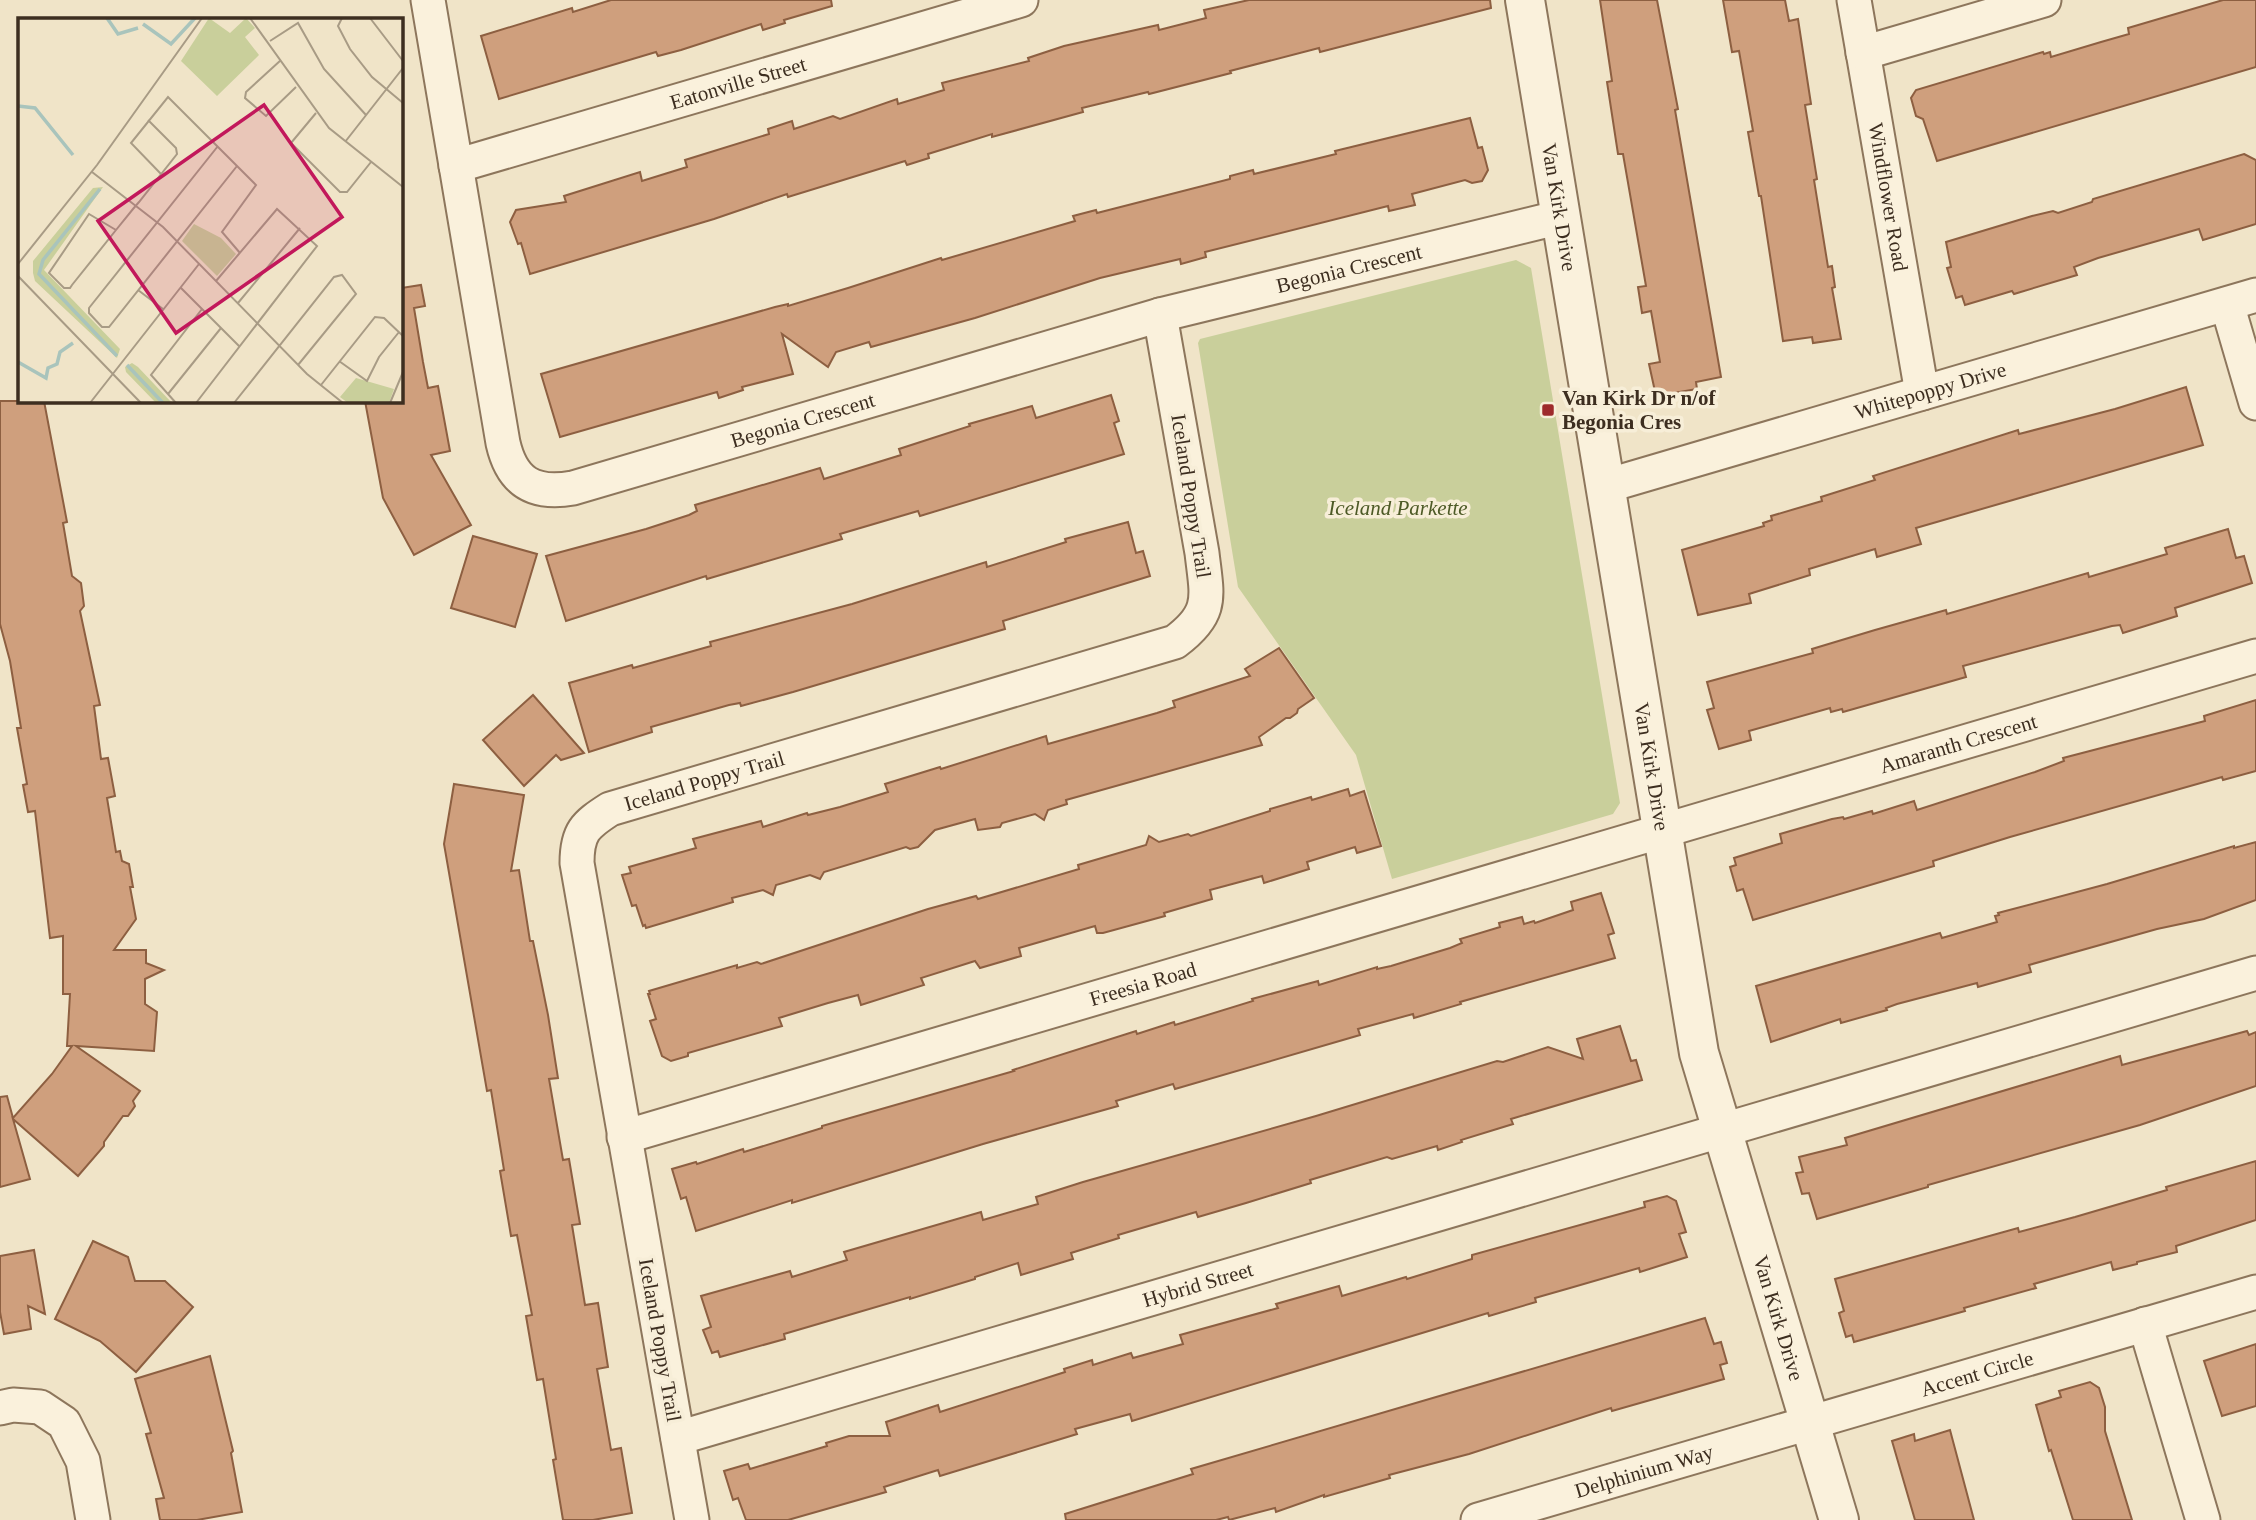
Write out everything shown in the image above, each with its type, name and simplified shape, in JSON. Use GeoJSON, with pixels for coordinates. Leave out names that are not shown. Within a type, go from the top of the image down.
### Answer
{"type":"FeatureCollection","features":[{"type":"Feature","properties":{"kind":"street","name":"Begonia Crescent"},"geometry":{"type":"LineString","coordinates":[[428,0],[506,456],[513,471],[523,481],[537,488],[556,491],[573,488],[1160,315],[1561,217]]}},
{"type":"Feature","properties":{"kind":"street","name":"Eatonville Street"},"geometry":{"type":"LineString","coordinates":[[456,166],[1021,0]]}},
{"type":"Feature","properties":{"kind":"street","name":"Van Kirk Drive"},"geometry":{"type":"LineString","coordinates":[[1525,0],[1699,1053],[1839,1520]]}},
{"type":"Feature","properties":{"kind":"street","name":"Windflower Road"},"geometry":{"type":"LineString","coordinates":[[1854,0],[1922,393]]}},
{"type":"Feature","properties":{"kind":"street"},"geometry":{"type":"LineString","coordinates":[[1863,53],[2044,0]]}},
{"type":"Feature","properties":{"kind":"street"},"geometry":{"type":"LineString","coordinates":[[2241,299],[2256,403]]}},
{"type":"Feature","properties":{"kind":"street","name":"Whitepoppy Drive"},"geometry":{"type":"LineString","coordinates":[[1606,486],[2241,299]]}},
{"type":"Feature","properties":{"kind":"street","name":"Iceland Poppy Trail"},"geometry":{"type":"LineString","coordinates":[[692,1520],[577,863],[577,844],[591,821],[610,808],[1175,642],[1194,628],[1203,611],[1207,592],[1160,315]]}},
{"type":"Feature","properties":{"kind":"street","name":"Amaranth Crescent"},"geometry":{"type":"LineString","coordinates":[[1662,831],[2256,656]]}},
{"type":"Feature","properties":{"kind":"street","name":"Freesia Road"},"geometry":{"type":"LineString","coordinates":[[624,1137],[1662,831]]}},
{"type":"Feature","properties":{"kind":"street"},"geometry":{"type":"LineString","coordinates":[[1720,1130],[2256,973]]}},
{"type":"Feature","properties":{"kind":"street","name":"Hybrid Street"},"geometry":{"type":"LineString","coordinates":[[678,1438],[1720,1130]]}},
{"type":"Feature","properties":{"kind":"street","name":"Accent Circle"},"geometry":{"type":"LineString","coordinates":[[1809,1423],[2256,1292]]}},
{"type":"Feature","properties":{"kind":"street"},"geometry":{"type":"LineString","coordinates":[[2145,1324],[2203,1520]]}},
{"type":"Feature","properties":{"kind":"street"},"geometry":{"type":"LineString","coordinates":[[0,1408],[13,1405],[40,1406],[64,1423],[83,1461],[93,1520]]}},
{"type":"Feature","properties":{"kind":"street","name":"Delphinium Way"},"geometry":{"type":"LineString","coordinates":[[1478,1520],[1809,1423]]}},
{"type":"Feature","properties":{"kind":"green space","name":"Iceland Parkette"},"geometry":{"type":"Polygon","coordinates":[[[1516,260],[1531,268],[1620,803],[1613,814],[1392,879],[1356,755],[1238,587],[1198,343],[1200,339],[1516,260]]]}},
{"type":"Feature","properties":{"kind":"building"},"geometry":{"type":"Polygon","coordinates":[[[611,0],[831,0],[832,6],[784,20],[785,23],[763,30],[761,24],[681,50],[658,56],[656,52],[499,99],[481,36],[572,8],[573,12],[611,0]]]}},
{"type":"Feature","properties":{"kind":"building"},"geometry":{"type":"Polygon","coordinates":[[[1249,0],[1490,0],[1491,8],[1320,52],[1319,48],[1149,94],[1148,92],[1082,108],[1083,112],[992,137],[992,134],[928,154],[929,158],[907,165],[905,161],[788,197],[787,194],[714,219],[530,274],[521,243],[518,244],[510,222],[516,210],[566,202],[564,196],[640,172],[642,181],[687,167],[685,160],[769,134],[768,129],[792,121],[794,129],[833,116],[840,119],[897,99],[898,104],[944,90],[942,83],[1029,61],[1028,58],[1064,46],[1158,25],[1159,30],[1206,18],[1204,10],[1249,0]]]}},
{"type":"Feature","properties":{"kind":"building"},"geometry":{"type":"Polygon","coordinates":[[[1600,0],[1657,0],[1678,109],[1675,110],[1721,377],[1696,382],[1697,389],[1656,396],[1649,364],[1660,362],[1651,311],[1642,313],[1638,287],[1646,286],[1623,154],[1618,154],[1607,82],[1612,81],[1600,0]]]}},
{"type":"Feature","properties":{"kind":"building"},"geometry":{"type":"Polygon","coordinates":[[[1723,0],[1785,0],[1789,21],[1798,19],[1811,104],[1805,105],[1817,179],[1814,180],[1828,267],[1832,266],[1835,287],[1832,288],[1841,339],[1813,343],[1812,337],[1783,341],[1761,196],[1748,132],[1753,131],[1739,51],[1732,52],[1723,0]]]}},
{"type":"Feature","properties":{"kind":"building"},"geometry":{"type":"Polygon","coordinates":[[[2223,0],[2256,0],[2256,67],[1937,161],[1923,119],[1916,116],[1911,98],[1916,90],[2043,52],[2050,52],[2051,57],[2129,34],[2128,28],[2223,0]]]}},
{"type":"Feature","properties":{"kind":"building"},"geometry":{"type":"Polygon","coordinates":[[[1470,118],[1478,148],[1482,147],[1488,170],[1482,181],[1472,183],[1465,180],[1412,194],[1415,205],[1389,211],[1388,206],[1205,252],[1206,257],[1181,264],[1180,259],[1100,278],[975,318],[871,347],[869,342],[836,352],[828,367],[782,334],[793,374],[742,387],[743,390],[719,398],[717,392],[560,437],[541,374],[775,307],[788,306],[941,258],[942,260],[1075,221],[1073,216],[1096,210],[1097,213],[1230,179],[1230,176],[1253,170],[1254,174],[1470,118]]]}},
{"type":"Feature","properties":{"kind":"building"},"geometry":{"type":"Polygon","coordinates":[[[2244,154],[2256,160],[2256,224],[2203,240],[2199,229],[2098,258],[2074,267],[2077,275],[2014,294],[2012,291],[1965,305],[1962,296],[1956,298],[1947,268],[1951,267],[1946,242],[2032,216],[2053,211],[2058,213],[2092,202],[2093,199],[2244,154]]]}},
{"type":"Feature","properties":{"kind":"building"},"geometry":{"type":"Polygon","coordinates":[[[421,285],[425,306],[414,308],[423,362],[428,388],[438,386],[450,451],[431,455],[471,525],[414,555],[383,498],[365,402],[402,402],[402,288],[421,285]]]}},
{"type":"Feature","properties":{"kind":"building"},"geometry":{"type":"Polygon","coordinates":[[[2186,387],[2203,445],[1916,528],[1921,544],[1877,557],[1875,549],[1809,569],[1810,575],[1749,594],[1751,603],[1698,615],[1682,550],[1764,526],[1763,523],[1772,520],[1771,516],[1822,501],[1821,497],[1875,480],[1873,476],[2018,430],[2019,434],[2186,387]]]}},
{"type":"Feature","properties":{"kind":"building"},"geometry":{"type":"Polygon","coordinates":[[[1111,395],[1119,421],[1114,423],[1124,454],[920,516],[918,511],[840,534],[842,539],[707,579],[706,576],[566,621],[546,556],[646,529],[689,515],[697,511],[695,505],[820,468],[824,479],[901,455],[899,449],[970,426],[969,424],[1032,406],[1036,418],[1111,395]]]}},
{"type":"Feature","properties":{"kind":"building"},"geometry":{"type":"Polygon","coordinates":[[[0,401],[44,402],[67,522],[63,523],[72,576],[81,583],[84,606],[80,611],[100,705],[94,706],[101,759],[108,758],[115,796],[107,798],[116,852],[120,851],[122,861],[129,864],[133,887],[130,887],[136,919],[114,950],[146,950],[146,963],[164,970],[145,979],[145,1004],[157,1012],[154,1051],[76,1046],[140,1091],[128,1116],[123,1116],[104,1142],[104,1146],[78,1176],[13,1119],[30,1179],[0,1187],[0,1097],[7,1096],[13,1118],[52,1074],[72,1046],[67,1046],[70,994],[63,994],[63,936],[50,938],[35,811],[28,812],[23,785],[27,784],[17,728],[21,728],[10,661],[0,624],[0,401]]]}},
{"type":"Feature","properties":{"kind":"building"},"geometry":{"type":"Polygon","coordinates":[[[1128,522],[1136,553],[1143,551],[1150,576],[1003,621],[1005,629],[793,692],[741,706],[740,703],[729,705],[651,727],[652,732],[589,752],[569,683],[711,646],[710,642],[852,604],[986,562],[987,567],[1066,542],[1065,539],[1128,522]]]}},
{"type":"Feature","properties":{"kind":"building"},"geometry":{"type":"Polygon","coordinates":[[[2228,529],[2236,558],[2244,556],[2252,583],[2175,608],[2177,616],[2123,633],[2120,625],[2112,626],[1963,666],[1966,677],[1843,712],[1842,709],[1831,712],[1830,708],[1749,731],[1751,740],[1719,749],[1707,710],[1714,708],[1707,682],[1813,653],[1812,649],[1946,610],[1947,614],[2088,573],[2089,577],[2167,554],[2165,548],[2228,529]]]}},
{"type":"Feature","properties":{"kind":"building"},"geometry":{"type":"Polygon","coordinates":[[[473,536],[537,554],[515,627],[451,608],[473,536]]]}},
{"type":"Feature","properties":{"kind":"building"},"geometry":{"type":"Polygon","coordinates":[[[1279,648],[1314,698],[1290,718],[1259,737],[1262,745],[1066,800],[1067,804],[1048,810],[1044,820],[1035,814],[1002,823],[1000,827],[978,830],[975,819],[935,830],[918,847],[906,847],[824,872],[820,879],[810,875],[776,885],[773,895],[763,890],[732,898],[733,902],[646,928],[636,905],[632,906],[622,875],[631,873],[629,867],[696,848],[693,839],[761,821],[763,827],[807,813],[808,815],[840,807],[888,792],[885,784],[940,767],[941,769],[1046,736],[1048,744],[1157,713],[1175,707],[1173,701],[1250,676],[1245,669],[1279,648]]]}},
{"type":"Feature","properties":{"kind":"building"},"geometry":{"type":"Polygon","coordinates":[[[533,695],[584,753],[561,760],[556,755],[524,786],[483,740],[533,695]]]}},
{"type":"Feature","properties":{"kind":"building"},"geometry":{"type":"Polygon","coordinates":[[[2256,700],[2256,771],[2223,780],[2222,777],[2010,837],[1933,861],[1934,866],[1753,920],[1743,889],[1737,891],[1730,867],[1736,865],[1734,858],[1782,843],[1780,834],[1832,819],[1844,819],[1872,811],[1873,814],[1914,801],[1917,810],[2035,772],[2064,761],[2063,758],[2205,721],[2204,716],[2256,700]]]}},
{"type":"Feature","properties":{"kind":"building"},"geometry":{"type":"Polygon","coordinates":[[[454,784],[524,795],[511,871],[519,870],[530,941],[533,941],[548,1015],[558,1078],[549,1079],[563,1160],[569,1159],[580,1224],[572,1225],[585,1305],[598,1303],[608,1367],[597,1369],[611,1450],[621,1448],[632,1513],[593,1520],[563,1520],[543,1379],[537,1380],[526,1316],[532,1315],[517,1235],[511,1236],[491,1090],[487,1091],[444,844],[454,784]]]}},
{"type":"Feature","properties":{"kind":"building"},"geometry":{"type":"Polygon","coordinates":[[[1348,789],[1350,796],[1364,791],[1381,846],[1357,853],[1355,847],[1307,862],[1309,869],[1264,883],[1262,876],[1210,890],[1212,899],[1164,913],[1165,916],[1103,933],[1097,933],[1095,926],[1019,948],[1021,956],[980,968],[975,961],[921,978],[924,985],[861,1005],[858,995],[828,1003],[779,1018],[782,1026],[688,1053],[688,1056],[671,1061],[662,1056],[650,1021],[656,1019],[649,991],[737,965],[737,968],[757,962],[761,964],[928,909],[976,896],[978,899],[1079,869],[1078,865],[1146,845],[1149,836],[1159,842],[1188,834],[1191,836],[1270,809],[1348,789]]]}},
{"type":"Feature","properties":{"kind":"building"},"geometry":{"type":"Polygon","coordinates":[[[2256,842],[2256,900],[2204,919],[2157,929],[2029,965],[2031,972],[1978,987],[1977,983],[1897,1004],[1886,1008],[1887,1010],[1841,1023],[1840,1019],[1771,1042],[1756,986],[1940,933],[1942,938],[1997,922],[1995,916],[1999,915],[1998,913],[2256,842]]]}},
{"type":"Feature","properties":{"kind":"building"},"geometry":{"type":"Polygon","coordinates":[[[1601,893],[1614,933],[1608,935],[1615,958],[1460,1002],[1461,1004],[1414,1018],[1413,1014],[1358,1029],[1360,1035],[1175,1089],[1173,1084],[1116,1101],[1118,1106],[792,1203],[792,1200],[696,1231],[686,1197],[681,1199],[672,1169],[743,1149],[744,1152],[822,1126],[1014,1071],[1136,1031],[1137,1034],[1174,1022],[1175,1025],[1253,1001],[1252,999],[1318,981],[1319,985],[1377,967],[1391,966],[1450,948],[1462,943],[1460,939],[1500,927],[1499,923],[1522,917],[1524,924],[1535,923],[1573,910],[1571,902],[1601,893]]]}},
{"type":"Feature","properties":{"kind":"building"},"geometry":{"type":"Polygon","coordinates":[[[1620,1026],[1631,1061],[1636,1060],[1642,1080],[1511,1119],[1513,1124],[1438,1150],[1437,1146],[1392,1159],[1387,1157],[1198,1217],[1196,1212],[1118,1235],[1119,1238],[1071,1253],[1073,1259],[1021,1275],[1018,1263],[910,1299],[784,1334],[785,1339],[720,1357],[718,1351],[712,1353],[703,1330],[711,1327],[701,1296],[790,1271],[792,1277],[847,1260],[844,1252],[981,1212],[983,1220],[1038,1204],[1036,1197],[1083,1182],[1548,1047],[1583,1059],[1577,1039],[1620,1026]]]}},
{"type":"Feature","properties":{"kind":"building"},"geometry":{"type":"Polygon","coordinates":[[[2247,1031],[2249,1035],[2256,1032],[2256,1086],[2140,1125],[1817,1219],[1809,1193],[1802,1194],[1796,1173],[1803,1172],[1799,1157],[1847,1145],[1845,1138],[2120,1056],[2122,1065],[2247,1031]]]}},
{"type":"Feature","properties":{"kind":"building"},"geometry":{"type":"Polygon","coordinates":[[[2256,1161],[2256,1220],[2176,1246],[2177,1252],[2137,1264],[2113,1270],[2111,1262],[2034,1284],[2036,1288],[1964,1308],[1965,1311],[1854,1342],[1852,1335],[1846,1337],[1839,1313],[1844,1311],[1835,1279],[2018,1228],[2019,1232],[2075,1217],[2256,1161]]]}},
{"type":"Feature","properties":{"kind":"building"},"geometry":{"type":"Polygon","coordinates":[[[1667,1196],[1676,1201],[1686,1232],[1679,1234],[1687,1257],[1640,1272],[1639,1268],[1535,1298],[1536,1302],[1489,1316],[1488,1313],[1132,1421],[1130,1414],[1075,1429],[1077,1434],[940,1476],[938,1470],[884,1487],[886,1492],[788,1520],[746,1520],[738,1498],[733,1500],[724,1471],[748,1464],[750,1469],[827,1446],[826,1443],[849,1436],[890,1436],[886,1422],[938,1405],[940,1412],[1065,1372],[1064,1369],[1092,1360],[1093,1365],[1131,1353],[1133,1358],[1183,1344],[1180,1335],[1278,1308],[1276,1304],[1339,1286],[1342,1296],[1406,1277],[1407,1279],[1472,1259],[1472,1255],[1645,1207],[1644,1202],[1667,1196]]]}},
{"type":"Feature","properties":{"kind":"building"},"geometry":{"type":"Polygon","coordinates":[[[93,1241],[128,1257],[135,1281],[165,1281],[193,1307],[136,1372],[100,1341],[55,1319],[93,1241]]]}},
{"type":"Feature","properties":{"kind":"building"},"geometry":{"type":"Polygon","coordinates":[[[34,1250],[45,1314],[28,1306],[31,1329],[4,1334],[0,1312],[0,1256],[34,1250]]]}},
{"type":"Feature","properties":{"kind":"building"},"geometry":{"type":"Polygon","coordinates":[[[1705,1318],[1714,1344],[1721,1342],[1727,1363],[1720,1365],[1724,1379],[1612,1411],[1611,1408],[1276,1512],[1275,1508],[1229,1520],[1228,1517],[1216,1520],[1066,1520],[1065,1514],[1193,1474],[1191,1469],[1705,1318]]]}},
{"type":"Feature","properties":{"kind":"building"},"geometry":{"type":"Polygon","coordinates":[[[2256,1344],[2256,1406],[2222,1416],[2204,1361],[2256,1344]]]}},
{"type":"Feature","properties":{"kind":"building"},"geometry":{"type":"Polygon","coordinates":[[[210,1356],[233,1451],[231,1453],[242,1512],[197,1520],[160,1520],[156,1499],[164,1498],[146,1434],[151,1433],[135,1379],[210,1356]]]}},
{"type":"Feature","properties":{"kind":"building"},"geometry":{"type":"Polygon","coordinates":[[[2090,1382],[2099,1388],[2105,1407],[2105,1431],[2132,1520],[2073,1520],[2051,1450],[2049,1451],[2036,1405],[2061,1397],[2059,1391],[2090,1382]]]}},
{"type":"Feature","properties":{"kind":"building"},"geometry":{"type":"Polygon","coordinates":[[[1950,1430],[1974,1520],[1915,1520],[1892,1441],[1914,1434],[1915,1441],[1950,1430]]]}},
{"type":"Feature","properties":{"kind":"place","name":"Van Kirk Dr n/of Begonia Cres"},"geometry":{"type":"Point","coordinates":[1548,410]}}]}
